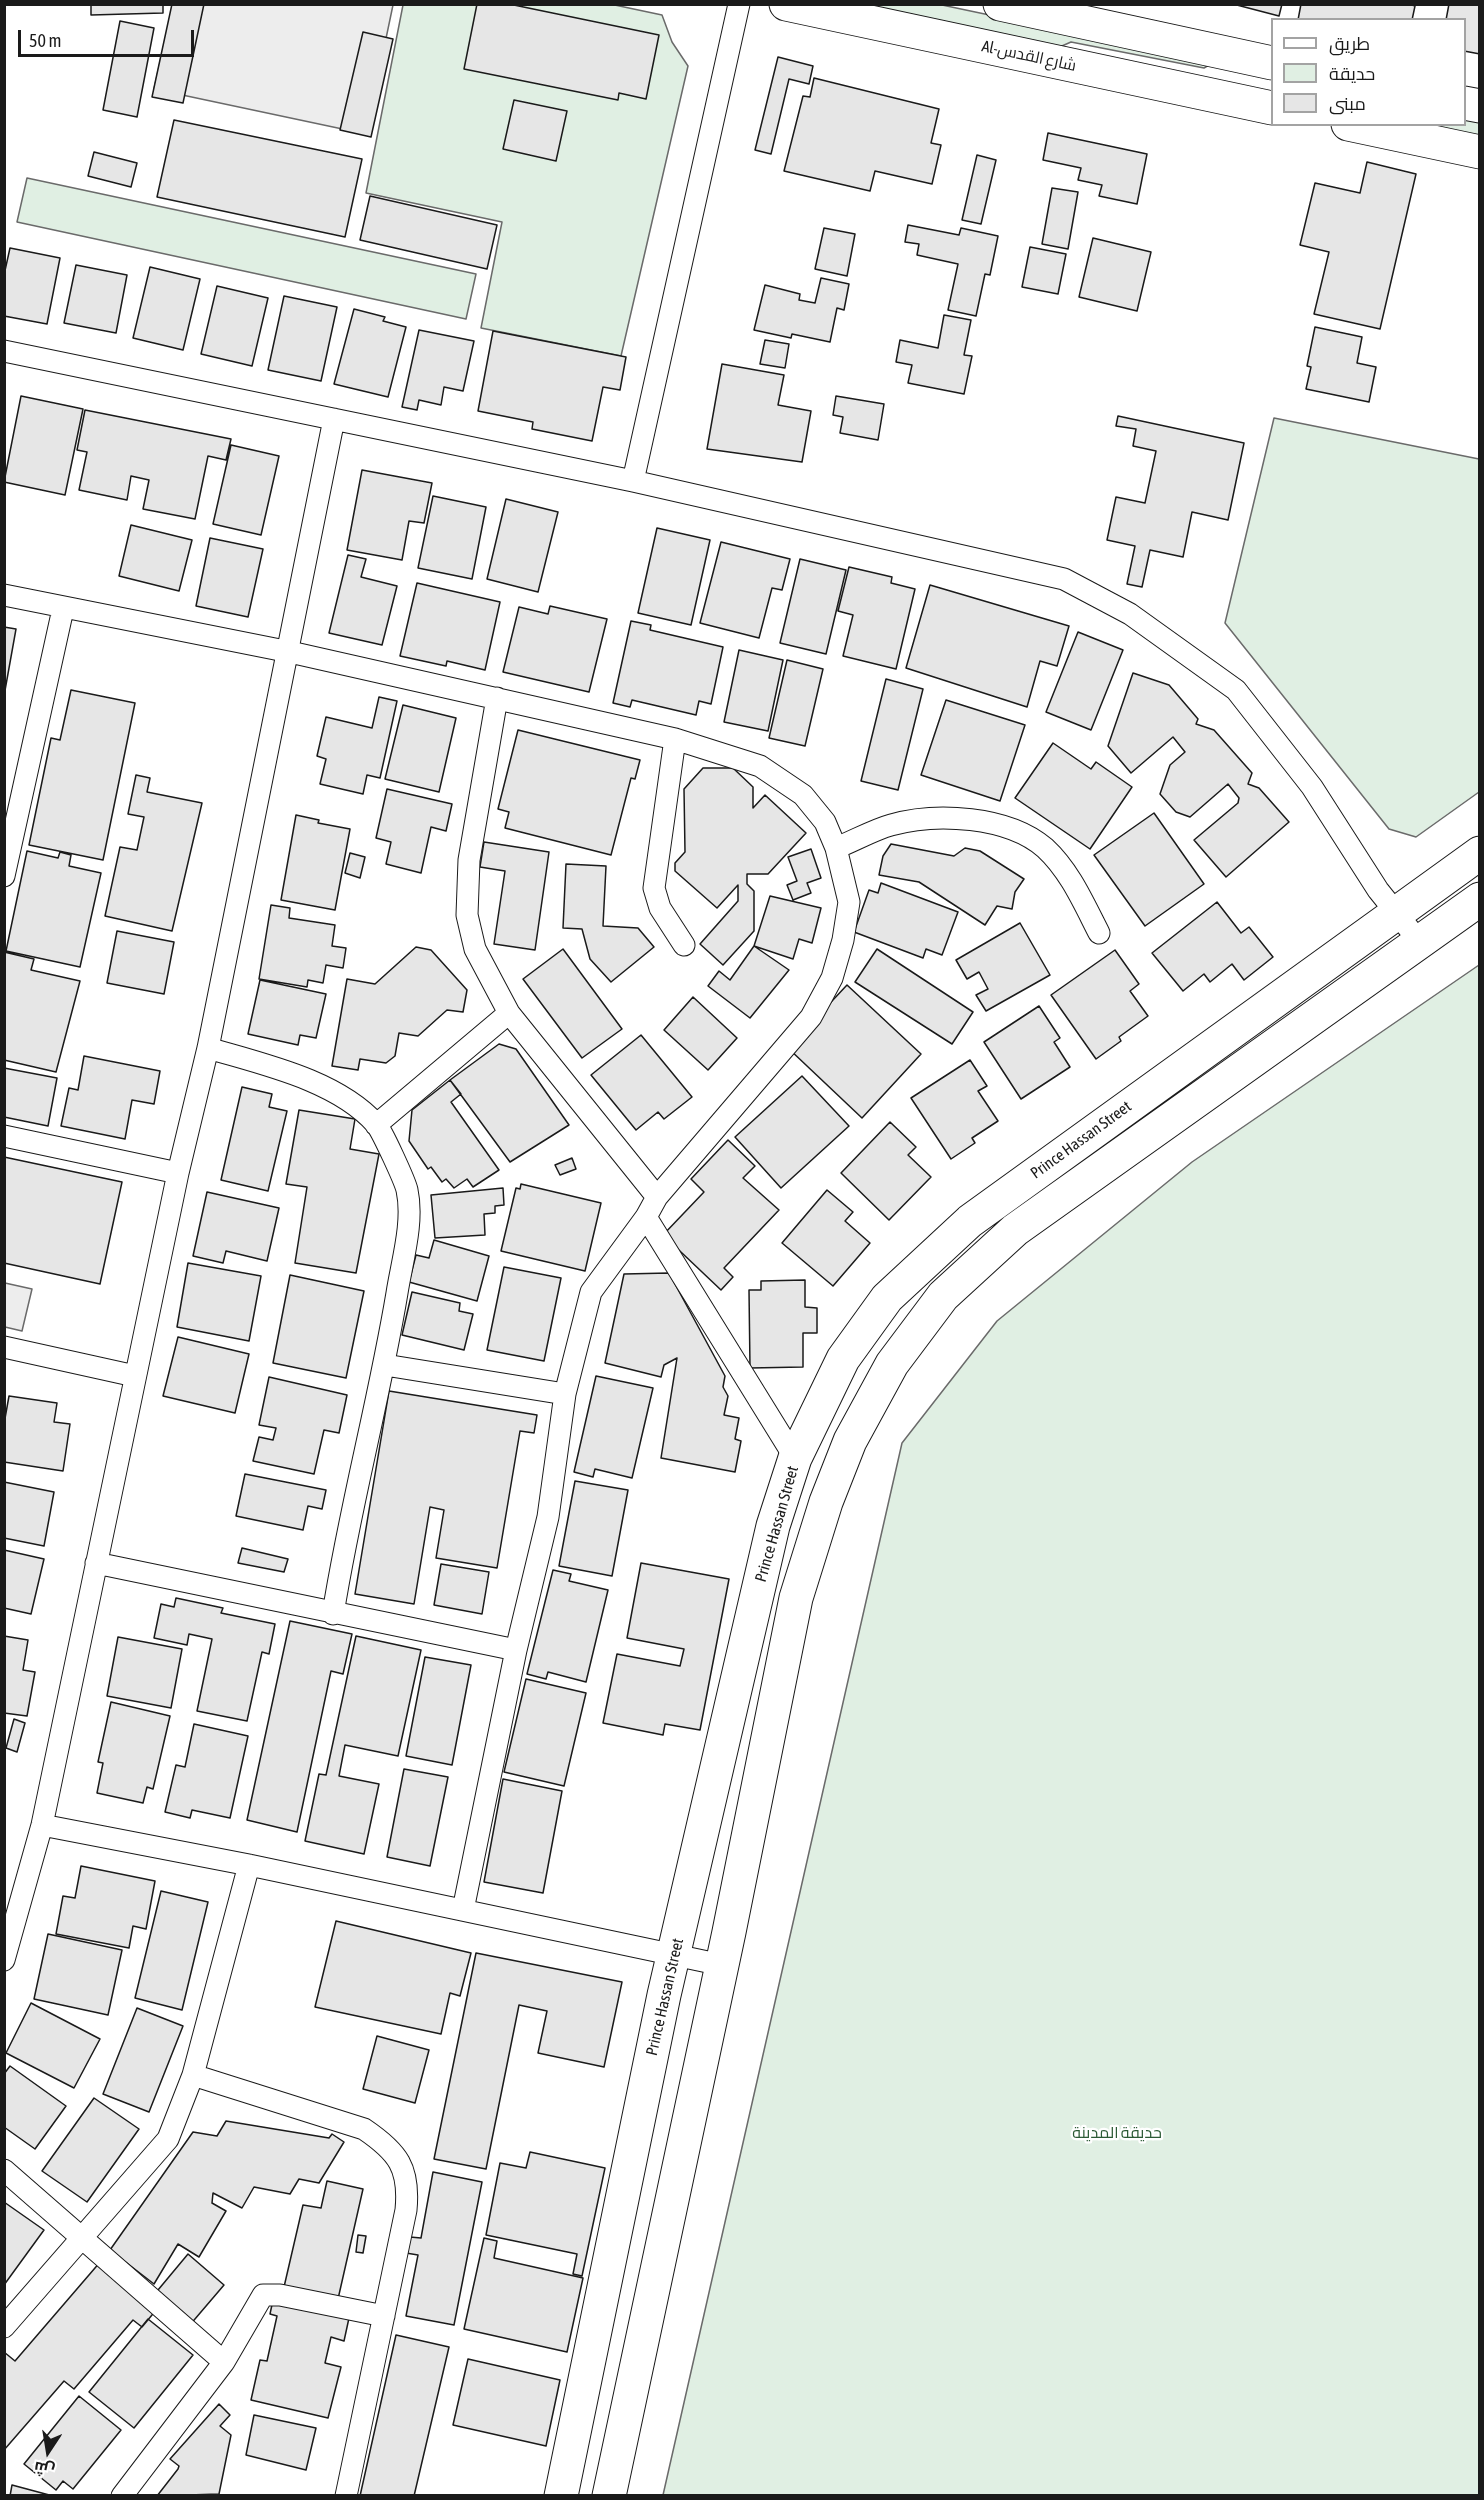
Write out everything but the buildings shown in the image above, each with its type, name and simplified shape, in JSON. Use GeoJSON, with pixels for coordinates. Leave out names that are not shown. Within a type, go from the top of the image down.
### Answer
{"type":"FeatureCollection","features":[{"type":"Feature","properties":{"kind":"main road","name":"Al-شارع القدس"},"geometry":{"type":"LineString","coordinates":[[786,4],[1271,108]]}},
{"type":"Feature","properties":{"kind":"main road"},"geometry":{"type":"LineString","coordinates":[[1000,4],[1258,60],[1235,100]]}},
{"type":"Feature","properties":{"kind":"main road"},"geometry":{"type":"LineString","coordinates":[[1357,126],[1479,152]]}},
{"type":"Feature","properties":{"kind":"main road","name":"Prince Hassan Street"},"geometry":{"type":"LineString","coordinates":[[561,2496],[674,1954],[773,1526],[795,1458],[843,1359],[887,1298],[970,1221],[1479,853]]}},
{"type":"Feature","properties":{"kind":"main road","name":"Prince Hassan Street"},"geometry":{"type":"LineString","coordinates":[[609,2496],[722,1965],[796,1598],[826,1502],[850,1441],[892,1364],[943,1296],[1015,1230],[1418,940],[1479,899]]}},
{"type":"Feature","properties":{"kind":"street"},"geometry":{"type":"LineString","coordinates":[[633,481],[739,4]]}},
{"type":"Feature","properties":{"kind":"street"},"geometry":{"type":"LineString","coordinates":[[4,351],[633,481],[1064,579],[1131,614],[1236,690],[1312,787],[1395,913],[1418,940]]}},
{"type":"Feature","properties":{"kind":"street"},"geometry":{"type":"LineString","coordinates":[[4,1960],[42,1825],[178,1173],[208,1048],[290,652],[334,419]]}},
{"type":"Feature","properties":{"kind":"street"},"geometry":{"type":"LineString","coordinates":[[4,595],[63,609],[290,652],[675,739],[760,766],[803,795],[825,822],[836,848],[849,902],[843,940],[832,978],[811,1017],[657,1197],[646,1217],[591,1292],[565,1394],[548,1516],[516,1650],[463,1910]]}},
{"type":"Feature","properties":{"kind":"street"},"geometry":{"type":"LineString","coordinates":[[4,876],[63,609]]}},
{"type":"Feature","properties":{"kind":"street"},"geometry":{"type":"LineString","coordinates":[[497,698],[469,860],[467,915],[475,949],[509,1013],[657,1197]]}},
{"type":"Feature","properties":{"kind":"street"},"geometry":{"type":"LineString","coordinates":[[675,739],[654,888],[660,908],[684,945]]}},
{"type":"Feature","properties":{"kind":"street"},"geometry":{"type":"LineString","coordinates":[[836,848],[890,825],[924,818],[961,817],[1006,827],[1044,848],[1071,880],[1099,933]]}},
{"type":"Feature","properties":{"kind":"street"},"geometry":{"type":"LineString","coordinates":[[376,1125],[509,1013]]}},
{"type":"Feature","properties":{"kind":"street"},"geometry":{"type":"LineString","coordinates":[[208,1048],[301,1076],[340,1096],[376,1125],[407,1190],[408,1229],[385,1365],[341,1561],[333,1614]]}},
{"type":"Feature","properties":{"kind":"street"},"geometry":{"type":"LineString","coordinates":[[4,1136],[178,1173]]}},
{"type":"Feature","properties":{"kind":"street"},"geometry":{"type":"LineString","coordinates":[[646,1217],[795,1458]]}},
{"type":"Feature","properties":{"kind":"street"},"geometry":{"type":"LineString","coordinates":[[4,1347],[135,1376]]}},
{"type":"Feature","properties":{"kind":"street"},"geometry":{"type":"LineString","coordinates":[[385,1365],[565,1394]]}},
{"type":"Feature","properties":{"kind":"street"},"geometry":{"type":"LineString","coordinates":[[96,1563],[333,1614],[516,1650]]}},
{"type":"Feature","properties":{"kind":"street"},"geometry":{"type":"LineString","coordinates":[[42,1825],[249,1865],[722,1965]]}},
{"type":"Feature","properties":{"kind":"street"},"geometry":{"type":"LineString","coordinates":[[4,2327],[80,2237],[168,2139],[193,2075],[249,1865]]}},
{"type":"Feature","properties":{"kind":"street"},"geometry":{"type":"LineString","coordinates":[[193,2075],[364,2129],[388,2145],[401,2165],[408,2186],[406,2210],[346,2496]]}},
{"type":"Feature","properties":{"kind":"street"},"geometry":{"type":"LineString","coordinates":[[4,2170],[224,2362]]}},
{"type":"Feature","properties":{"kind":"street"},"geometry":{"type":"LineString","coordinates":[[122,2496],[224,2362],[263,2295],[280,2295],[384,2316]]}},
{"type":"Feature","properties":{"kind":"green space"},"geometry":{"type":"Polygon","coordinates":[[[610,4],[662,15],[672,42],[688,66],[621,356],[481,328],[502,222],[366,193],[403,5],[610,4]]]}},
{"type":"Feature","properties":{"kind":"green space"},"geometry":{"type":"Polygon","coordinates":[[[851,5],[942,5],[1203,60],[1209,65],[1204,68],[1071,42],[1055,49],[851,5]]]}},
{"type":"Feature","properties":{"kind":"green space"},"geometry":{"type":"Polygon","coordinates":[[[1466,114],[1479,117],[1479,138],[1422,126],[1466,126],[1466,114]]]}},
{"type":"Feature","properties":{"kind":"green space"},"geometry":{"type":"Polygon","coordinates":[[[27,178],[476,274],[466,319],[17,222],[27,178]]]}},
{"type":"Feature","properties":{"kind":"green space"},"geometry":{"type":"Polygon","coordinates":[[[1274,418],[1479,459],[1479,792],[1416,837],[1389,829],[1225,623],[1274,418]]]}},
{"type":"Feature","properties":{"kind":"green space","name":"حديقة المدينة"},"geometry":{"type":"Polygon","coordinates":[[[1479,965],[1479,2495],[663,2495],[902,1443],[997,1321],[1192,1162],[1479,965]]]}},
{"type":"Feature","properties":{"kind":"shaded area"},"geometry":{"type":"Polygon","coordinates":[[[173,5],[393,5],[366,134],[154,89],[173,5]]]}},
{"type":"Feature","properties":{"kind":"shaded area"},"geometry":{"type":"Polygon","coordinates":[[[5,1283],[32,1289],[22,1331],[5,1327],[5,1283]]]}}]}
